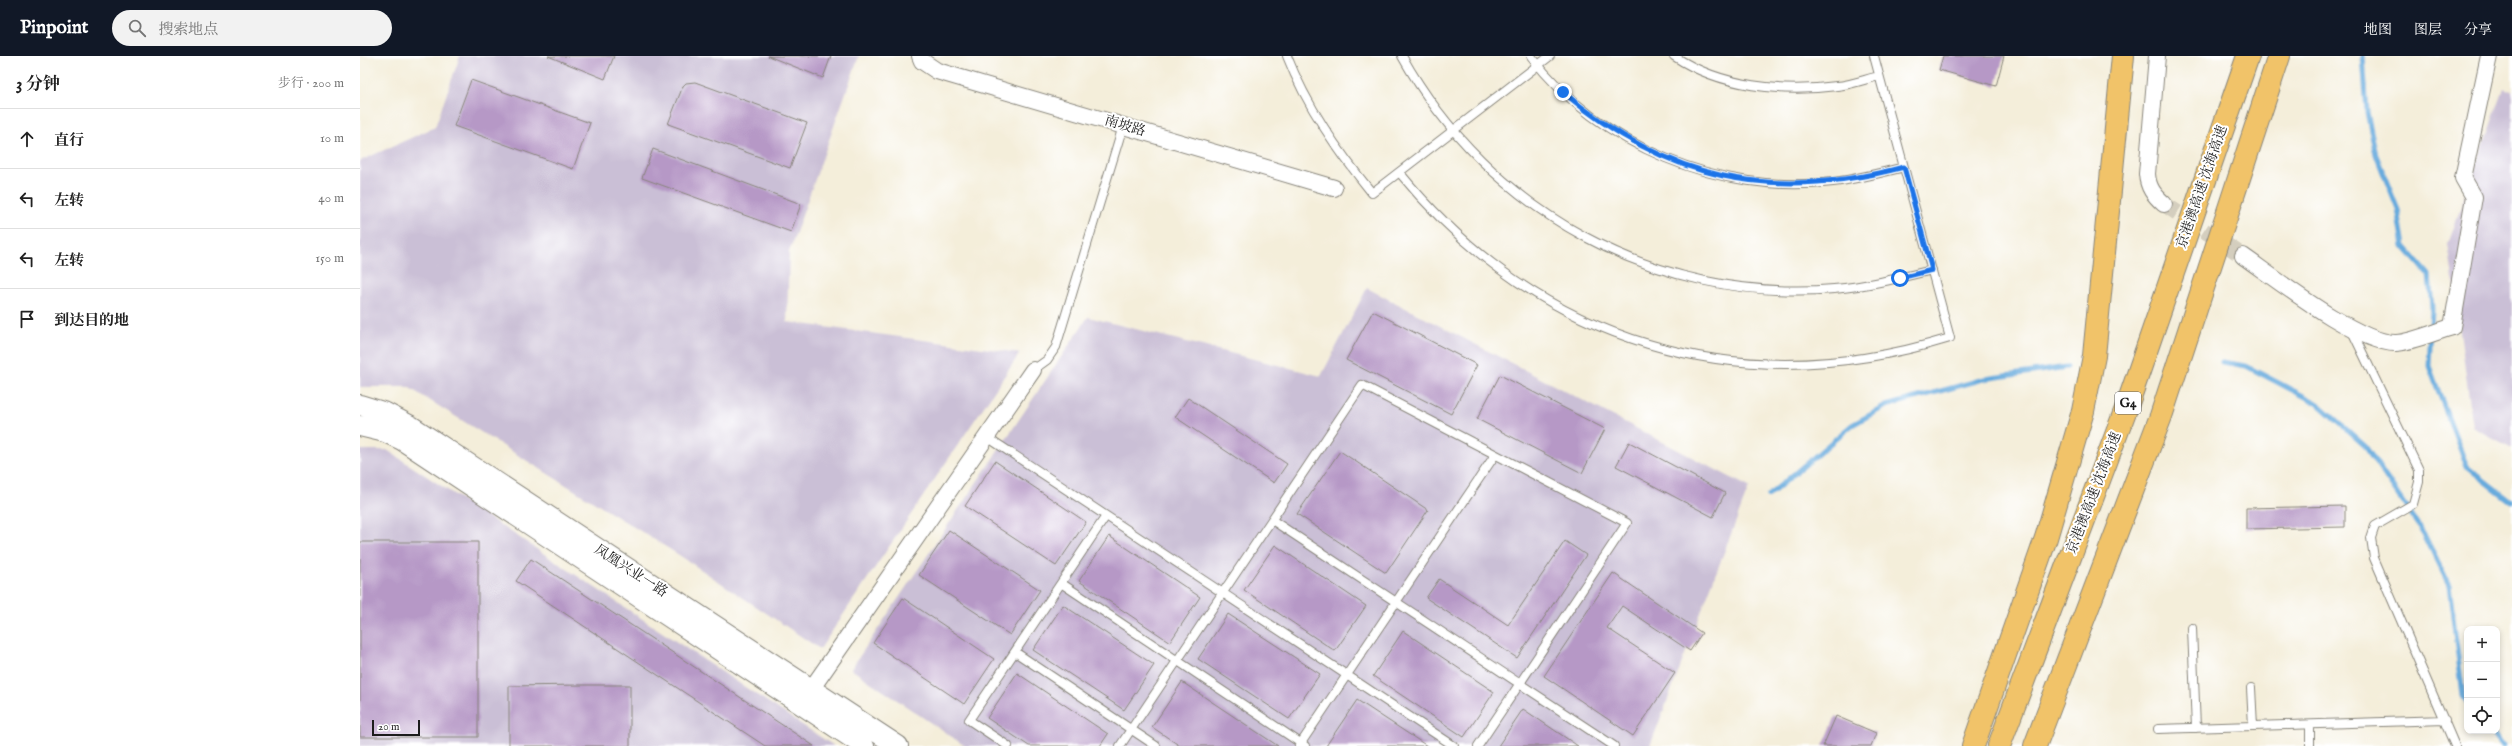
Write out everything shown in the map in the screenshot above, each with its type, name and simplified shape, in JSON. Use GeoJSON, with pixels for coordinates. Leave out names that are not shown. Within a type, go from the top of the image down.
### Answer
{"type":"FeatureCollection","features":[{"type":"Feature","properties":{"kind":"highway"},"geometry":{"type":"LineString","coordinates":[[1973,746],[2046,538],[2083,411],[2094,356],[2123,56]]}},
{"type":"Feature","properties":{"kind":"highway","name":"京港澳高速 沈海高速"},"geometry":{"type":"LineString","coordinates":[[1999,746],[2127,406],[2248,56]]}},
{"type":"Feature","properties":{"kind":"highway","name":"G4"},"geometry":{"type":"LineString","coordinates":[[2035,746],[2161,416],[2279,56]]}},
{"type":"Feature","properties":{"kind":"street","name":"南坡路"},"geometry":{"type":"LineString","coordinates":[[920,56],[922,61],[937,71],[1334,188]]}},
{"type":"Feature","properties":{"kind":"street"},"geometry":{"type":"LineString","coordinates":[[2157,56],[2147,174],[2148,185],[2153,194],[2164,204]]}},
{"type":"Feature","properties":{"kind":"street"},"geometry":{"type":"LineString","coordinates":[[2242,256],[2351,329],[2381,341],[2397,344],[2452,327],[2474,197],[2463,178],[2490,56]]}},
{"type":"Feature","properties":{"kind":"street"},"geometry":{"type":"LineString","coordinates":[[806,697],[1033,370]]}},
{"type":"Feature","properties":{"kind":"street","name":"凤凰兴业一路"},"geometry":{"type":"LineString","coordinates":[[360,405],[386,413],[411,426],[806,697],[864,746]]}},
{"type":"Feature","properties":{"kind":"street","name":"凤凰兴业一路"},"geometry":{"type":"LineString","coordinates":[[360,426],[385,432],[402,440],[806,697],[898,746]]}},
{"type":"Feature","properties":{"kind":"lane"},"geometry":{"type":"LineString","coordinates":[[1287,56],[1307,98],[1326,131],[1372,193],[1550,56]]}},
{"type":"Feature","properties":{"kind":"lane"},"geometry":{"type":"LineString","coordinates":[[1402,56],[1431,103],[1453,131],[1498,177],[1550,217],[1608,250],[1670,272],[1735,286],[1801,290],[1867,285],[1932,270]]}},
{"type":"Feature","properties":{"kind":"lane"},"geometry":{"type":"LineString","coordinates":[[1531,56],[1538,65],[1585,111],[1621,136],[1654,153],[1695,169],[1723,176],[1759,182],[1796,184],[1832,182],[1868,176],[1904,167]]}},
{"type":"Feature","properties":{"kind":"lane"},"geometry":{"type":"LineString","coordinates":[[1674,56],[1716,76],[1756,86],[1798,90],[1825,87],[1879,76]]}},
{"type":"Feature","properties":{"kind":"lane"},"geometry":{"type":"LineString","coordinates":[[1399,172],[1440,218],[1469,246],[1507,275],[1553,304],[1628,337],[1680,353],[1714,359],[1782,365],[1830,363],[1884,356],[1950,338],[1874,56]]}},
{"type":"Feature","properties":{"kind":"lane"},"geometry":{"type":"LineString","coordinates":[[1033,370],[1047,360],[1056,348],[1123,126]]}},
{"type":"Feature","properties":{"kind":"lane"},"geometry":{"type":"LineString","coordinates":[[2351,329],[2419,470],[2419,482],[2413,504],[2399,514],[2375,526],[2371,538],[2374,558],[2455,746]]}},
{"type":"Feature","properties":{"kind":"lane"},"geometry":{"type":"LineString","coordinates":[[1120,746],[1362,386],[1627,524],[1478,746]]}},
{"type":"Feature","properties":{"kind":"lane"},"geometry":{"type":"LineString","coordinates":[[987,437],[1454,746]]}},
{"type":"Feature","properties":{"kind":"lane"},"geometry":{"type":"LineString","coordinates":[[1061,583],[1302,745],[1347,675],[1495,455]]}},
{"type":"Feature","properties":{"kind":"lane"},"geometry":{"type":"LineString","coordinates":[[1008,746],[969,720],[1106,516]]}},
{"type":"Feature","properties":{"kind":"lane"},"geometry":{"type":"LineString","coordinates":[[1272,520],[1614,746]]}},
{"type":"Feature","properties":{"kind":"lane"},"geometry":{"type":"LineString","coordinates":[[2192,628],[2196,728]]}},
{"type":"Feature","properties":{"kind":"lane"},"geometry":{"type":"LineString","coordinates":[[1015,652],[1156,746]]}},
{"type":"Feature","properties":{"kind":"lane"},"geometry":{"type":"LineString","coordinates":[[2251,688],[2252,726]]}},
{"type":"Feature","properties":{"kind":"lane"},"geometry":{"type":"LineString","coordinates":[[2158,729],[2445,720]]}},
{"type":"Feature","properties":{"kind":"lane"},"geometry":{"type":"LineString","coordinates":[[2310,724],[2310,746]]}},
{"type":"Feature","properties":{"kind":"shaded area"},"geometry":{"type":"Polygon","coordinates":[[[460,56],[859,56],[789,252],[787,322],[1020,353],[820,649],[679,555],[408,387],[360,387],[360,161],[435,127],[460,56]]]}},
{"type":"Feature","properties":{"kind":"shaded area"},"geometry":{"type":"Polygon","coordinates":[[[2504,88],[2512,92],[2512,448],[2473,427],[2448,243],[2504,88]]]}},
{"type":"Feature","properties":{"kind":"shaded area"},"geometry":{"type":"Polygon","coordinates":[[[1367,288],[1749,487],[1650,746],[965,746],[851,669],[1088,317],[1321,376],[1367,288]]]}},
{"type":"Feature","properties":{"kind":"shaded area"},"geometry":{"type":"Polygon","coordinates":[[[360,450],[387,450],[834,746],[360,746],[360,450]]]}},
{"type":"Feature","properties":{"kind":"building"},"geometry":{"type":"Polygon","coordinates":[[[548,56],[614,56],[605,79],[548,56]]]}},
{"type":"Feature","properties":{"kind":"building"},"geometry":{"type":"Polygon","coordinates":[[[768,56],[831,56],[823,78],[768,56]]]}},
{"type":"Feature","properties":{"kind":"building"},"geometry":{"type":"Polygon","coordinates":[[[1943,56],[2004,56],[1996,86],[1939,70],[1943,56]]]}},
{"type":"Feature","properties":{"kind":"building"},"geometry":{"type":"Polygon","coordinates":[[[471,80],[590,123],[573,169],[454,126],[471,80]]]}},
{"type":"Feature","properties":{"kind":"building"},"geometry":{"type":"Polygon","coordinates":[[[695,82],[807,123],[790,168],[668,124],[683,86],[686,83],[695,82]]]}},
{"type":"Feature","properties":{"kind":"building"},"geometry":{"type":"Polygon","coordinates":[[[653,149],[801,204],[791,232],[642,178],[653,149]]]}},
{"type":"Feature","properties":{"kind":"building"},"geometry":{"type":"Polygon","coordinates":[[[1373,311],[1477,365],[1451,414],[1346,360],[1373,311]]]}},
{"type":"Feature","properties":{"kind":"building"},"geometry":{"type":"Polygon","coordinates":[[[1500,375],[1605,429],[1582,473],[1477,419],[1500,375]]]}},
{"type":"Feature","properties":{"kind":"building"},"geometry":{"type":"Polygon","coordinates":[[[1188,398],[1287,464],[1274,483],[1175,417],[1188,398]]]}},
{"type":"Feature","properties":{"kind":"building"},"geometry":{"type":"Polygon","coordinates":[[[1629,442],[1725,493],[1713,517],[1616,466],[1629,442]]]}},
{"type":"Feature","properties":{"kind":"building"},"geometry":{"type":"Polygon","coordinates":[[[1340,451],[1428,510],[1386,573],[1297,514],[1340,451]]]}},
{"type":"Feature","properties":{"kind":"building"},"geometry":{"type":"Polygon","coordinates":[[[995,461],[1086,522],[1056,566],[965,506],[995,461]]]}},
{"type":"Feature","properties":{"kind":"building"},"geometry":{"type":"Polygon","coordinates":[[[2345,506],[2345,527],[2246,529],[2246,508],[2345,506]]]}},
{"type":"Feature","properties":{"kind":"building"},"geometry":{"type":"Polygon","coordinates":[[[949,530],[1040,590],[1010,635],[919,575],[949,530]]]}},
{"type":"Feature","properties":{"kind":"building"},"geometry":{"type":"Polygon","coordinates":[[[1109,536],[1200,597],[1170,642],[1079,581],[1109,536]]]}},
{"type":"Feature","properties":{"kind":"building"},"geometry":{"type":"Polygon","coordinates":[[[1565,541],[1586,555],[1517,658],[1426,598],[1439,579],[1508,625],[1565,541]]]}},
{"type":"Feature","properties":{"kind":"building"},"geometry":{"type":"Polygon","coordinates":[[[360,542],[478,542],[478,737],[360,737],[360,542]]]}},
{"type":"Feature","properties":{"kind":"building"},"geometry":{"type":"Polygon","coordinates":[[[1275,545],[1366,606],[1335,651],[1244,590],[1275,545]]]}},
{"type":"Feature","properties":{"kind":"building"},"geometry":{"type":"Polygon","coordinates":[[[531,559],[814,746],[765,746],[516,581],[531,559]]]}},
{"type":"Feature","properties":{"kind":"building"},"geometry":{"type":"Polygon","coordinates":[[[1613,573],[1702,633],[1690,651],[1622,606],[1607,628],[1675,673],[1633,736],[1544,676],[1613,573]]]}},
{"type":"Feature","properties":{"kind":"building"},"geometry":{"type":"Polygon","coordinates":[[[903,598],[994,659],[964,704],[873,643],[903,598]]]}},
{"type":"Feature","properties":{"kind":"building"},"geometry":{"type":"Polygon","coordinates":[[[1063,605],[1154,665],[1124,710],[1033,650],[1063,605]]]}},
{"type":"Feature","properties":{"kind":"building"},"geometry":{"type":"Polygon","coordinates":[[[1228,614],[1320,674],[1289,719],[1198,659],[1228,614]]]}},
{"type":"Feature","properties":{"kind":"building"},"geometry":{"type":"Polygon","coordinates":[[[1403,631],[1494,692],[1464,737],[1373,676],[1403,631]]]}},
{"type":"Feature","properties":{"kind":"building"},"geometry":{"type":"Polygon","coordinates":[[[1017,673],[1108,734],[1100,746],[1029,746],[987,718],[1017,673]]]}},
{"type":"Feature","properties":{"kind":"building"},"geometry":{"type":"Polygon","coordinates":[[[1182,682],[1278,746],[1180,746],[1152,727],[1182,682]]]}},
{"type":"Feature","properties":{"kind":"building"},"geometry":{"type":"Polygon","coordinates":[[[630,685],[630,746],[509,746],[509,686],[630,685]]]}},
{"type":"Feature","properties":{"kind":"building"},"geometry":{"type":"Polygon","coordinates":[[[1357,700],[1427,746],[1326,746],[1357,700]]]}},
{"type":"Feature","properties":{"kind":"building"},"geometry":{"type":"Polygon","coordinates":[[[1523,709],[1578,746],[1498,746],[1523,709]]]}},
{"type":"Feature","properties":{"kind":"building"},"geometry":{"type":"Polygon","coordinates":[[[1836,716],[1876,733],[1871,746],[1823,746],[1836,716]]]}},
{"type":"Feature","properties":{"kind":"waterway"},"geometry":{"type":"LineString","coordinates":[[2363,56],[2367,112],[2376,155],[2398,210],[2404,246],[2429,275],[2432,308],[2429,366],[2467,467],[2512,502]]}},
{"type":"Feature","properties":{"kind":"waterway"},"geometry":{"type":"LineString","coordinates":[[2222,362],[2246,366],[2317,403],[2365,446],[2424,534],[2449,585],[2464,698]]}},
{"type":"Feature","properties":{"kind":"waterway"},"geometry":{"type":"LineString","coordinates":[[1768,496],[1852,425],[1886,406],[1984,379],[2067,367]]}},
{"type":"Feature","properties":{"kind":"waterway"},"geometry":{"type":"LineString","coordinates":[[2493,734],[2503,746]]}},
{"type":"Feature","properties":{"kind":"tunnel"},"geometry":{"type":"LineString","coordinates":[[2164,204],[2243,256]]}},
{"type":"Feature","properties":{"kind":"route"},"geometry":{"type":"LineString","coordinates":[[1563,92],[1591,116],[1621,136],[1654,153],[1688,167],[1723,176],[1759,182],[1796,184],[1832,182],[1868,176],[1904,167],[1932,270],[1900,278]]}}]}
